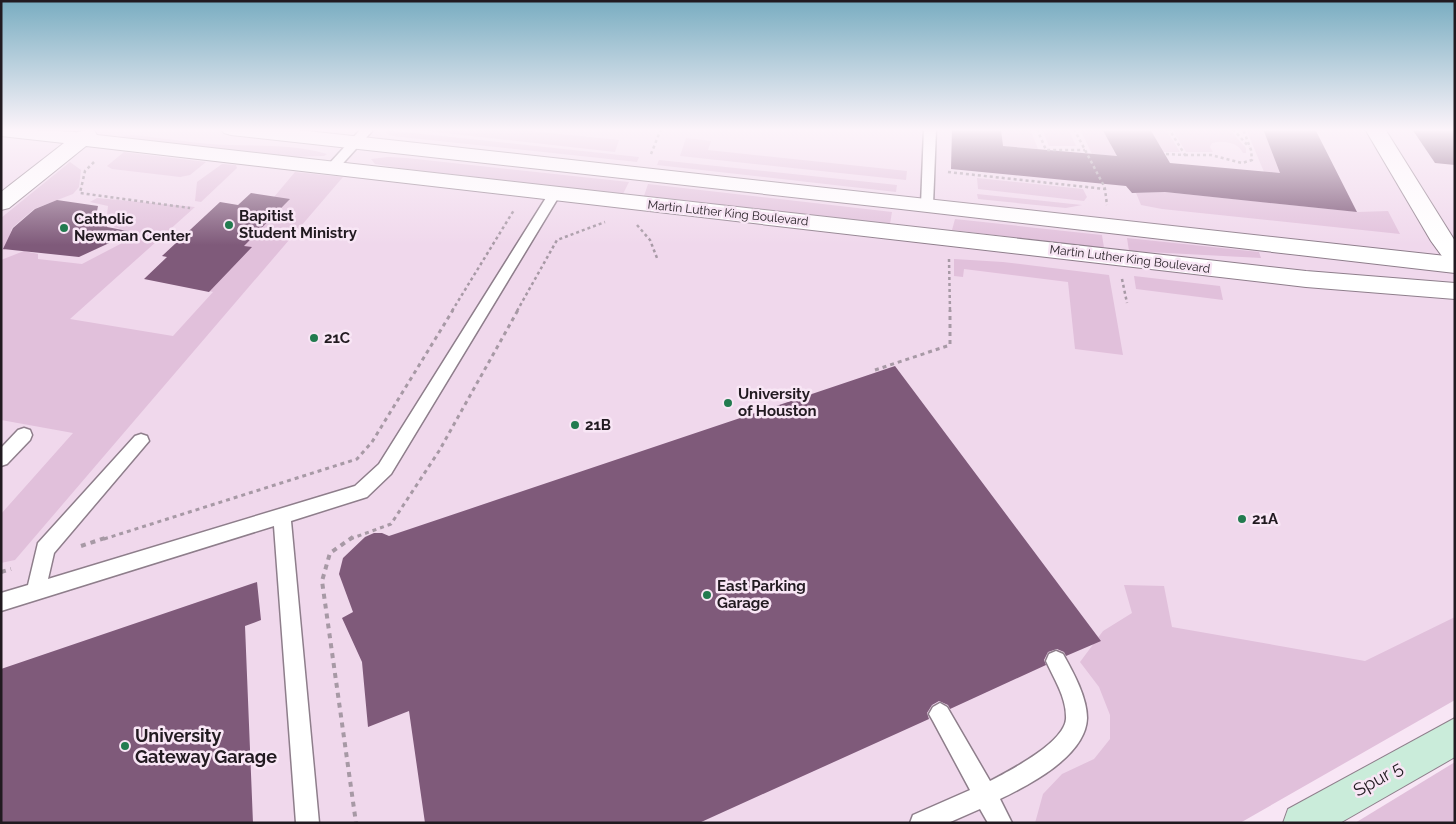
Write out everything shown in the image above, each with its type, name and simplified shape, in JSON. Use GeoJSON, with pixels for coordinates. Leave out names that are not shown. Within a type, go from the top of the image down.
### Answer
{"type":"FeatureCollection","features":[{"type":"Feature","properties":{"kind":"main road","name":"Spur 5"},"geometry":{"type":"LineString","coordinates":[[1302,823],[1455,736]]}},
{"type":"Feature","properties":{"kind":"street"},"geometry":{"type":"LineString","coordinates":[[1,203],[45,167]]}},
{"type":"Feature","properties":{"kind":"street","name":"Martin Luther King Boulevard"},"geometry":{"type":"LineString","coordinates":[[328,167],[1306,279],[1455,291]]}},
{"type":"Feature","properties":{"kind":"street","name":"Martin Luther King Boulevard"},"geometry":{"type":"LineString","coordinates":[[620,167],[927,205],[1455,265]]}},
{"type":"Feature","properties":{"kind":"street"},"geometry":{"type":"LineString","coordinates":[[1398,167],[1439,236],[1455,258]]}},
{"type":"Feature","properties":{"kind":"lane"},"geometry":{"type":"LineString","coordinates":[[927,205],[928,167]]}},
{"type":"Feature","properties":{"kind":"lane"},"geometry":{"type":"LineString","coordinates":[[1,602],[361,492],[385,469],[555,193]]}},
{"type":"Feature","properties":{"kind":"lane"},"geometry":{"type":"LineString","coordinates":[[1,459],[24,435]]}},
{"type":"Feature","properties":{"kind":"lane"},"geometry":{"type":"LineString","coordinates":[[36,591],[45,550],[141,441]]}},
{"type":"Feature","properties":{"kind":"lane"},"geometry":{"type":"LineString","coordinates":[[282,516],[308,823]]}},
{"type":"Feature","properties":{"kind":"lane"},"geometry":{"type":"LineString","coordinates":[[921,823],[1034,769],[1060,748],[1075,725],[1073,700],[1056,661]]}},
{"type":"Feature","properties":{"kind":"lane"},"geometry":{"type":"LineString","coordinates":[[940,714],[1001,823]]}},
{"type":"Feature","properties":{"kind":"path"},"geometry":{"type":"LineString","coordinates":[[89,167],[85,171],[80,193],[190,208]]}},
{"type":"Feature","properties":{"kind":"path"},"geometry":{"type":"LineString","coordinates":[[1094,167],[1105,189],[1107,205]]}},
{"type":"Feature","properties":{"kind":"path"},"geometry":{"type":"LineString","coordinates":[[946,172],[1105,189]]}},
{"type":"Feature","properties":{"kind":"path"},"geometry":{"type":"LineString","coordinates":[[73,548],[357,460],[372,442],[518,204]]}},
{"type":"Feature","properties":{"kind":"path"},"geometry":{"type":"LineString","coordinates":[[356,823],[322,581],[330,553],[351,538],[391,524],[439,451],[557,240],[610,221]]}},
{"type":"Feature","properties":{"kind":"path"},"geometry":{"type":"LineString","coordinates":[[632,221],[645,231],[657,250],[657,258]]}},
{"type":"Feature","properties":{"kind":"path"},"geometry":{"type":"LineString","coordinates":[[875,370],[950,345],[949,256]]}},
{"type":"Feature","properties":{"kind":"path"},"geometry":{"type":"LineString","coordinates":[[1121,272],[1127,303]]}},
{"type":"Feature","properties":{"kind":"path"},"geometry":{"type":"LineString","coordinates":[[1,572],[11,569]]}},
{"type":"Feature","properties":{"kind":"shaded area","name":"University of Houston"},"geometry":{"type":"Polygon","coordinates":[[[1,167],[1455,167],[1455,677],[1186,823],[1,823],[1,167]]]}},
{"type":"Feature","properties":{"kind":"shaded area"},"geometry":{"type":"Polygon","coordinates":[[[63,167],[77,167],[81,170],[79,187],[73,194],[34,209],[12,228],[5,250],[1,250],[1,218],[63,167]]]}},
{"type":"Feature","properties":{"kind":"shaded area"},"geometry":{"type":"Polygon","coordinates":[[[109,167],[199,167],[190,175],[180,177],[109,167]]]}},
{"type":"Feature","properties":{"kind":"shaded area"},"geometry":{"type":"Polygon","coordinates":[[[217,167],[237,167],[201,202],[195,201],[197,182],[217,167]]]}},
{"type":"Feature","properties":{"kind":"shaded area"},"geometry":{"type":"Polygon","coordinates":[[[395,167],[494,167],[629,182],[623,194],[395,167]]]}},
{"type":"Feature","properties":{"kind":"shaded area"},"geometry":{"type":"Polygon","coordinates":[[[679,167],[730,167],[897,185],[896,192],[679,167]]]}},
{"type":"Feature","properties":{"kind":"shaded area"},"geometry":{"type":"Polygon","coordinates":[[[788,167],[873,167],[907,171],[906,180],[788,167]]]}},
{"type":"Feature","properties":{"kind":"shaded area"},"geometry":{"type":"Polygon","coordinates":[[[1262,167],[1283,167],[1287,176],[1264,172],[1262,167]]]}},
{"type":"Feature","properties":{"kind":"shaded area"},"geometry":{"type":"Polygon","coordinates":[[[295,172],[343,177],[15,560],[1,563],[1,514],[73,433],[1,420],[1,260],[24,251],[38,254],[38,259],[82,264],[126,241],[127,231],[114,227],[117,218],[107,215],[108,206],[90,202],[97,198],[195,207],[70,319],[173,336],[213,292],[209,291],[242,246],[289,200],[274,197],[295,172]]]}},
{"type":"Feature","properties":{"kind":"shaded area"},"geometry":{"type":"Polygon","coordinates":[[[977,178],[1083,189],[1087,197],[1084,201],[978,189],[977,178]]]}},
{"type":"Feature","properties":{"kind":"shaded area"},"geometry":{"type":"Polygon","coordinates":[[[648,184],[892,212],[890,224],[644,196],[648,184]]]}},
{"type":"Feature","properties":{"kind":"shaded area"},"geometry":{"type":"Polygon","coordinates":[[[1165,192],[1358,212],[1388,211],[1400,234],[1162,209],[1141,205],[1136,193],[1165,192]]]}},
{"type":"Feature","properties":{"kind":"shaded area"},"geometry":{"type":"Polygon","coordinates":[[[977,194],[1082,205],[1066,208],[978,199],[977,194]]]}},
{"type":"Feature","properties":{"kind":"shaded area"},"geometry":{"type":"Polygon","coordinates":[[[955,219],[1102,235],[1104,248],[952,230],[955,219]]]}},
{"type":"Feature","properties":{"kind":"shaded area"},"geometry":{"type":"Polygon","coordinates":[[[1127,238],[1259,252],[1261,258],[1129,251],[1127,238]]]}},
{"type":"Feature","properties":{"kind":"shaded area"},"geometry":{"type":"Polygon","coordinates":[[[954,259],[1003,262],[1109,275],[1123,355],[1075,349],[1068,282],[964,269],[963,277],[954,276],[954,259]]]}},
{"type":"Feature","properties":{"kind":"shaded area"},"geometry":{"type":"Polygon","coordinates":[[[1134,276],[1220,286],[1223,300],[1136,289],[1134,276]]]}},
{"type":"Feature","properties":{"kind":"shaded area"},"geometry":{"type":"Polygon","coordinates":[[[1124,585],[1164,586],[1172,627],[1365,661],[1455,617],[1455,700],[1240,823],[1035,823],[1043,794],[1062,774],[1094,759],[1110,739],[1110,715],[1099,687],[1080,662],[1103,631],[1132,613],[1124,585]]]}},
{"type":"Feature","properties":{"kind":"shaded area"},"geometry":{"type":"Polygon","coordinates":[[[1455,762],[1455,823],[1355,823],[1455,762]]]}},
{"type":"Feature","properties":{"kind":"building"},"geometry":{"type":"Polygon","coordinates":[[[951,167],[1219,167],[1280,173],[1278,167],[1334,167],[1357,212],[1165,192],[1132,193],[1126,186],[951,169],[951,167]]]}},
{"type":"Feature","properties":{"kind":"building","name":"Bapitist Student Ministry"},"geometry":{"type":"Polygon","coordinates":[[[251,193],[290,199],[244,246],[252,247],[209,292],[144,279],[167,257],[162,256],[220,202],[238,205],[251,193]]]}},
{"type":"Feature","properties":{"kind":"building","name":"Catholic Newman Center"},"geometry":{"type":"Polygon","coordinates":[[[57,200],[98,206],[96,216],[109,218],[107,227],[133,232],[79,257],[3,249],[13,228],[35,209],[57,200]]]}},
{"type":"Feature","properties":{"kind":"building","name":"East Parking Garage"},"geometry":{"type":"Polygon","coordinates":[[[895,366],[1101,641],[1066,656],[1064,652],[1057,649],[1048,652],[1044,660],[1046,665],[950,709],[948,705],[939,701],[932,705],[927,713],[929,719],[699,823],[425,823],[409,711],[368,727],[362,662],[342,618],[353,612],[339,574],[343,558],[365,537],[374,533],[382,533],[389,536],[895,366]]]}},
{"type":"Feature","properties":{"kind":"building","name":"University Gateway Garage"},"geometry":{"type":"Polygon","coordinates":[[[257,582],[261,620],[245,626],[253,823],[1,823],[1,669],[257,582]]]}},
{"type":"Feature","properties":{"kind":"place","name":"Bapitist Student Ministry"},"geometry":{"type":"Point","coordinates":[229,225]}},
{"type":"Feature","properties":{"kind":"place","name":"Catholic Newman Center"},"geometry":{"type":"Point","coordinates":[64,228]}},
{"type":"Feature","properties":{"kind":"place","name":"21C"},"geometry":{"type":"Point","coordinates":[314,338]}},
{"type":"Feature","properties":{"kind":"place","name":"University of Houston"},"geometry":{"type":"Point","coordinates":[728,403]}},
{"type":"Feature","properties":{"kind":"place","name":"21B"},"geometry":{"type":"Point","coordinates":[575,425]}},
{"type":"Feature","properties":{"kind":"place","name":"21A"},"geometry":{"type":"Point","coordinates":[1242,519]}},
{"type":"Feature","properties":{"kind":"place","name":"East Parking Garage"},"geometry":{"type":"Point","coordinates":[707,595]}},
{"type":"Feature","properties":{"kind":"place","name":"University Gateway Garage"},"geometry":{"type":"Point","coordinates":[125,746]}}]}
